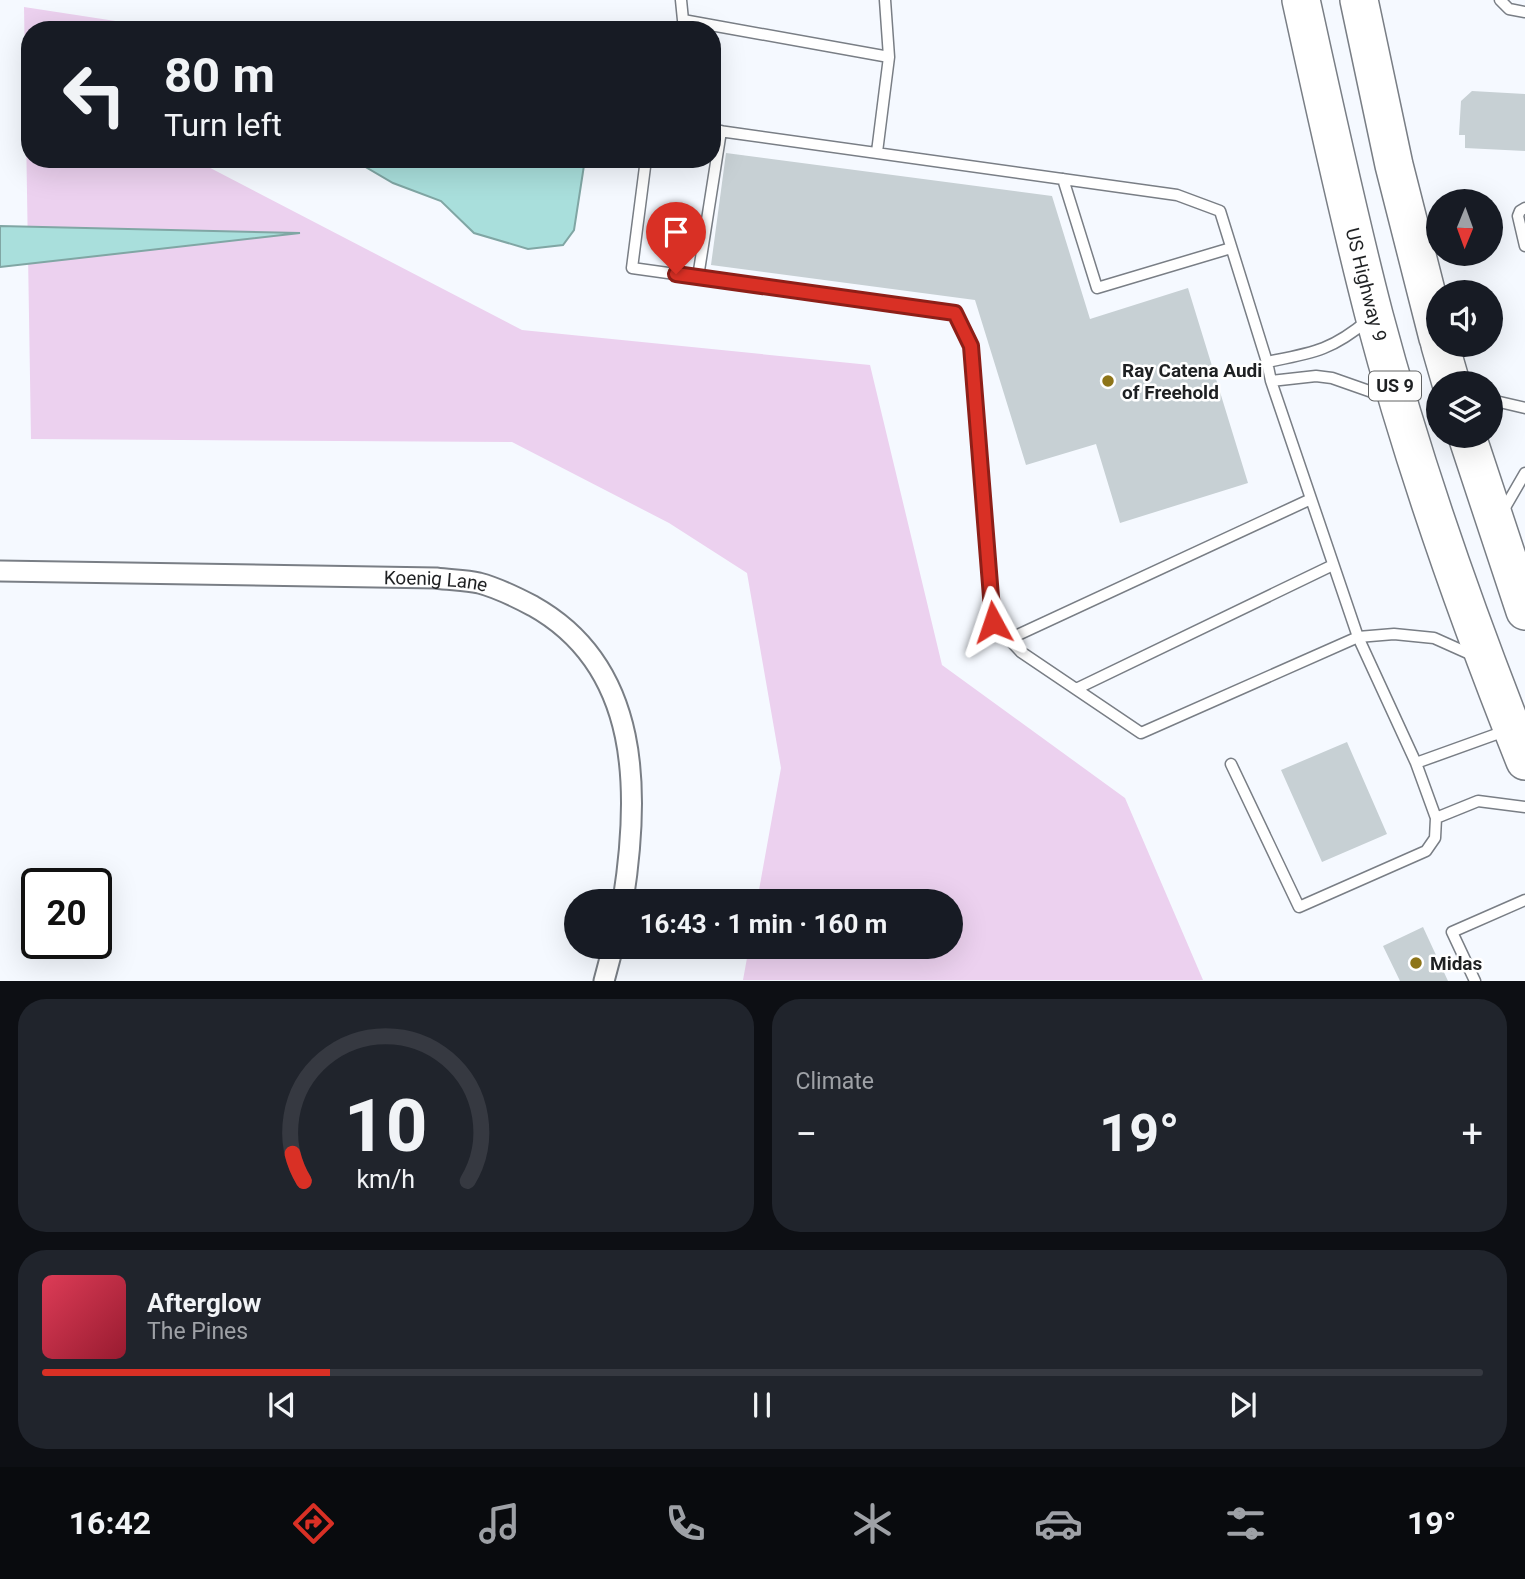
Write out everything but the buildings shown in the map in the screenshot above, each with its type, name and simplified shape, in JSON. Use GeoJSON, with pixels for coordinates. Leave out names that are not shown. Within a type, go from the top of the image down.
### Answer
{"type":"FeatureCollection","features":[{"type":"Feature","properties":{"kind":"highway","name":"US Highway 9"},"geometry":{"type":"LineString","coordinates":[[1301,0],[1374,315],[1438,524],[1484,660],[1518,745]]}},
{"type":"Feature","properties":{"kind":"highway"},"geometry":{"type":"LineString","coordinates":[[1366,14],[1416,258],[1426,294]]}},
{"type":"Feature","properties":{"kind":"highway"},"geometry":{"type":"LineString","coordinates":[[1471,448],[1525,610]]}},
{"type":"Feature","properties":{"kind":"street","name":"Koenig Lane"},"geometry":{"type":"LineString","coordinates":[[0,571],[436,578],[479,583],[511,594],[550,615],[576,639],[601,670],[615,697],[624,722],[631,777],[631,828],[624,889]]}},
{"type":"Feature","properties":{"kind":"street"},"geometry":{"type":"LineString","coordinates":[[604,981],[610,959]]}},
{"type":"Feature","properties":{"kind":"lane"},"geometry":{"type":"LineString","coordinates":[[681,0],[683,20],[689,21]]}},
{"type":"Feature","properties":{"kind":"lane"},"geometry":{"type":"LineString","coordinates":[[877,152],[889,57],[885,0]]}},
{"type":"Feature","properties":{"kind":"lane"},"geometry":{"type":"LineString","coordinates":[[1500,0],[1509,9],[1525,12]]}},
{"type":"Feature","properties":{"kind":"lane"},"geometry":{"type":"LineString","coordinates":[[721,27],[889,57]]}},
{"type":"Feature","properties":{"kind":"lane"},"geometry":{"type":"LineString","coordinates":[[721,131],[1177,195],[1220,211],[1271,381],[1358,637],[1416,763],[1437,818],[1435,838],[1426,851],[1299,907],[1231,764]]}},
{"type":"Feature","properties":{"kind":"lane"},"geometry":{"type":"LineString","coordinates":[[645,168],[632,268],[955,313],[971,346],[993,622],[1021,652],[1141,733],[1358,637],[1394,634],[1434,638],[1484,660]]}},
{"type":"Feature","properties":{"kind":"lane"},"geometry":{"type":"LineString","coordinates":[[698,277],[712,168]]}},
{"type":"Feature","properties":{"kind":"lane"},"geometry":{"type":"LineString","coordinates":[[1063,178],[1097,288],[1231,248]]}},
{"type":"Feature","properties":{"kind":"lane"},"geometry":{"type":"LineString","coordinates":[[1525,208],[1518,216],[1525,246]]}},
{"type":"Feature","properties":{"kind":"lane"},"geometry":{"type":"LineString","coordinates":[[1267,362],[1310,353],[1335,344],[1344,340],[1374,315]]}},
{"type":"Feature","properties":{"kind":"lane"},"geometry":{"type":"LineString","coordinates":[[1271,381],[1316,376],[1332,378],[1400,402]]}},
{"type":"Feature","properties":{"kind":"lane"},"geometry":{"type":"LineString","coordinates":[[1503,403],[1525,408]]}},
{"type":"Feature","properties":{"kind":"lane"},"geometry":{"type":"LineString","coordinates":[[1496,523],[1525,473]]}},
{"type":"Feature","properties":{"kind":"lane"},"geometry":{"type":"LineString","coordinates":[[1009,639],[1311,499]]}},
{"type":"Feature","properties":{"kind":"lane"},"geometry":{"type":"LineString","coordinates":[[1076,689],[1333,565]]}},
{"type":"Feature","properties":{"kind":"lane"},"geometry":{"type":"LineString","coordinates":[[1416,763],[1518,745]]}},
{"type":"Feature","properties":{"kind":"lane"},"geometry":{"type":"LineString","coordinates":[[1437,818],[1478,800],[1525,807]]}},
{"type":"Feature","properties":{"kind":"lane"},"geometry":{"type":"LineString","coordinates":[[1475,981],[1451,932],[1525,900]]}},
{"type":"Feature","properties":{"kind":"shaded area"},"geometry":{"type":"Polygon","coordinates":[[[24,7],[115,21],[24,21],[24,7]]]}},
{"type":"Feature","properties":{"kind":"shaded area"},"geometry":{"type":"Polygon","coordinates":[[[27,168],[210,168],[522,330],[870,365],[942,665],[1125,798],[1203,980],[743,980],[747,959],[963,959],[963,889],[759,889],[781,768],[747,573],[669,523],[512,442],[31,439],[27,168]]]}},
{"type":"Feature","properties":{"kind":"shaded area"},"geometry":{"type":"Polygon","coordinates":[[[367,168],[584,168],[574,230],[563,245],[528,249],[474,233],[441,201],[393,183],[367,168]]]}},
{"type":"Feature","properties":{"kind":"shaded area"},"geometry":{"type":"Polygon","coordinates":[[[0,226],[300,233],[0,267],[0,226]]]}},
{"type":"Feature","properties":{"kind":"place","name":"Ray Catena Audi of Freehold"},"geometry":{"type":"Point","coordinates":[1108,381]}},
{"type":"Feature","properties":{"kind":"place","name":"Midas"},"geometry":{"type":"Point","coordinates":[1416,963]}},
{"type":"Feature","properties":{"kind":"route"},"geometry":{"type":"LineString","coordinates":[[676,274],[955,313],[971,346],[993,622]]}}]}
